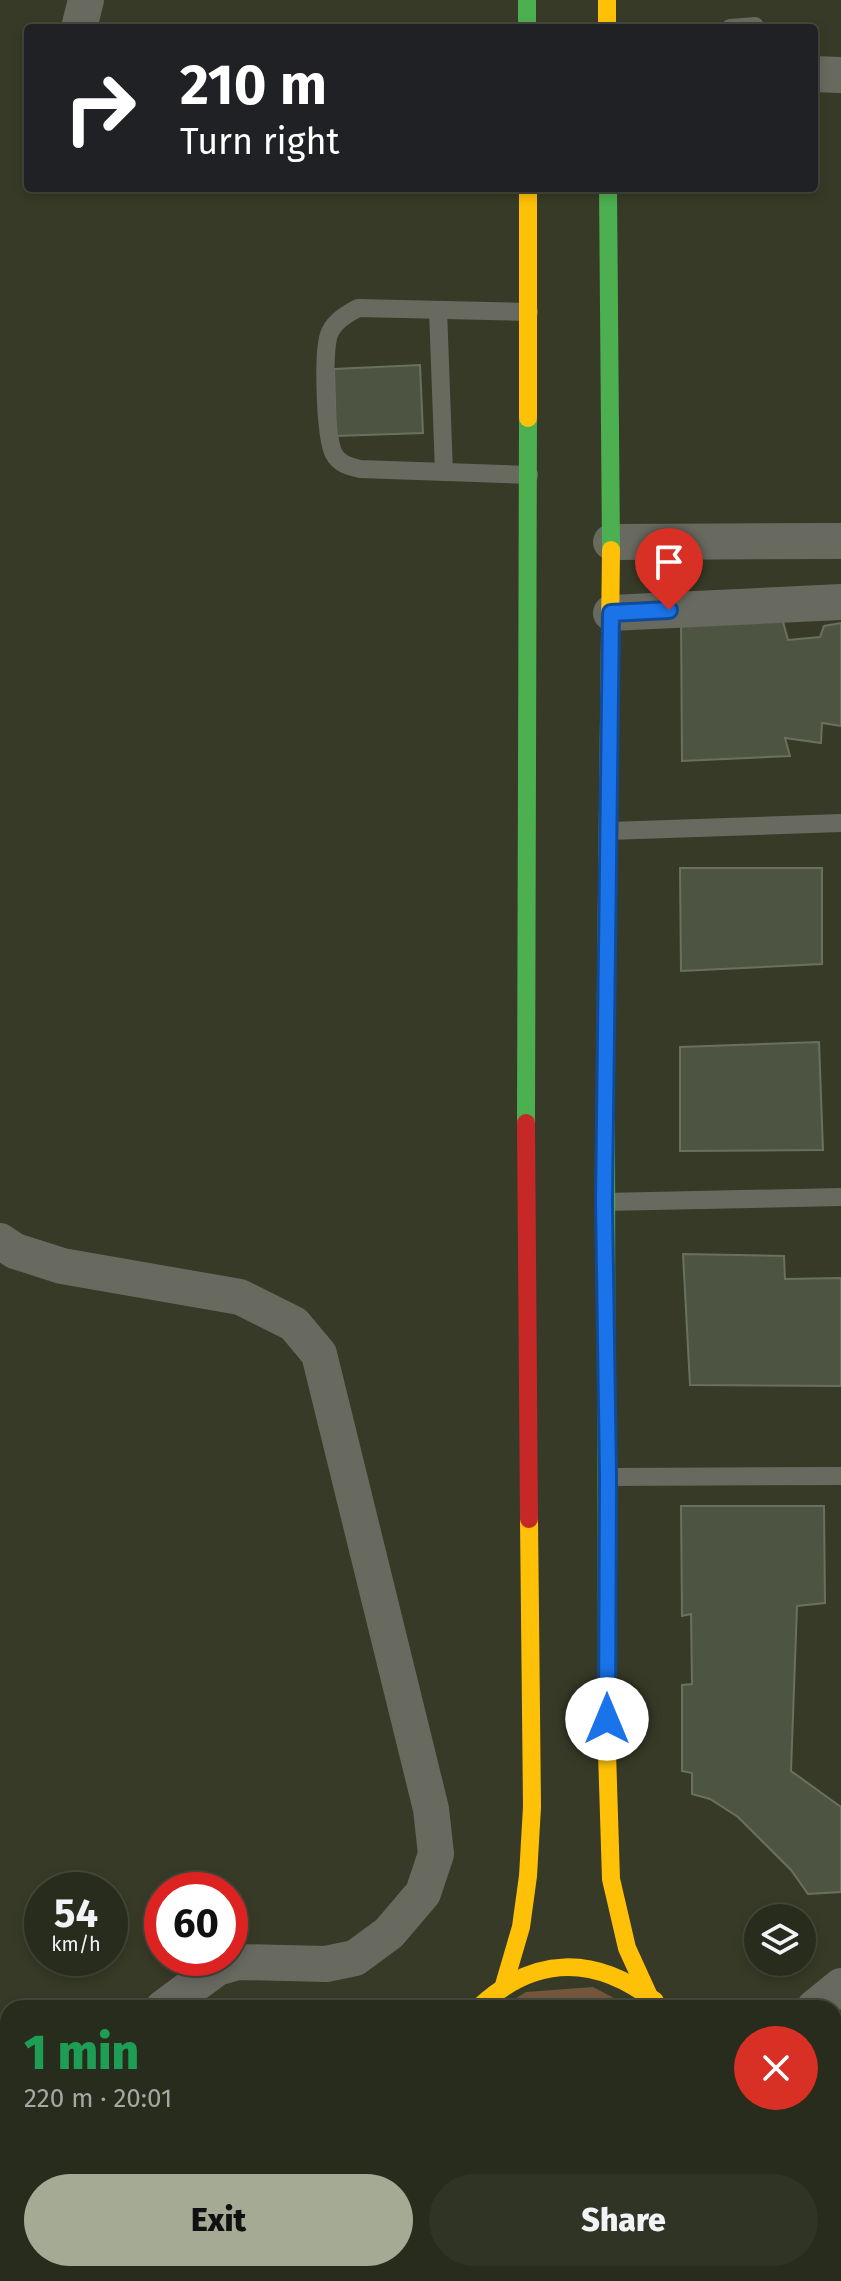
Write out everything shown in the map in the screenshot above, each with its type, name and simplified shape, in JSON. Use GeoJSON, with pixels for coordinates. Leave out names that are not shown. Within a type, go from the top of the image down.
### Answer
{"type":"FeatureCollection","features":[{"type":"Feature","properties":{"kind":"main road"},"geometry":{"type":"LineString","coordinates":[[527,0],[527,24]]}},
{"type":"Feature","properties":{"kind":"main road"},"geometry":{"type":"LineString","coordinates":[[607,0],[607,24]]}},
{"type":"Feature","properties":{"kind":"main road"},"geometry":{"type":"LineString","coordinates":[[504,1985],[521,1927],[532,1807],[526,1189],[528,192]]}},
{"type":"Feature","properties":{"kind":"main road"},"geometry":{"type":"LineString","coordinates":[[608,192],[611,613],[604,1202],[608,1477],[607,1810],[611,1879],[618,1917],[627,1948],[648,1994]]}},
{"type":"Feature","properties":{"kind":"main road"},"geometry":{"type":"LineString","coordinates":[[486,2000],[504,1985],[532,1971],[562,1966],[593,1968],[622,1977],[655,2000]]}},
{"type":"Feature","properties":{"kind":"street"},"geometry":{"type":"LineString","coordinates":[[80,24],[86,0]]}},
{"type":"Feature","properties":{"kind":"street"},"geometry":{"type":"LineString","coordinates":[[818,74],[841,75]]}},
{"type":"Feature","properties":{"kind":"street"},"geometry":{"type":"LineString","coordinates":[[611,542],[841,541]]}},
{"type":"Feature","properties":{"kind":"street"},"geometry":{"type":"LineString","coordinates":[[611,613],[841,602]]}},
{"type":"Feature","properties":{"kind":"street"},"geometry":{"type":"LineString","coordinates":[[0,1241],[15,1251],[62,1266],[240,1297],[294,1324],[319,1354],[431,1809],[436,1854],[423,1893],[389,1933],[355,1958],[326,1964],[238,1962],[217,1968],[174,2000]]}},
{"type":"Feature","properties":{"kind":"street"},"geometry":{"type":"LineString","coordinates":[[824,2000],[841,1986]]}},
{"type":"Feature","properties":{"kind":"lane"},"geometry":{"type":"LineString","coordinates":[[529,312],[358,308],[345,314],[335,324],[328,335],[325,353],[329,442],[334,456],[342,463],[360,469],[529,475]]}},
{"type":"Feature","properties":{"kind":"lane"},"geometry":{"type":"LineString","coordinates":[[438,310],[444,472]]}},
{"type":"Feature","properties":{"kind":"lane"},"geometry":{"type":"LineString","coordinates":[[609,831],[841,823]]}},
{"type":"Feature","properties":{"kind":"lane"},"geometry":{"type":"LineString","coordinates":[[604,1202],[841,1197]]}},
{"type":"Feature","properties":{"kind":"lane"},"geometry":{"type":"LineString","coordinates":[[608,1477],[841,1476]]}},
{"type":"Feature","properties":{"kind":"shaded area"},"geometry":{"type":"Polygon","coordinates":[[[593,1987],[618,2000],[513,2000],[526,1992],[593,1987]]]}},
{"type":"Feature","properties":{"kind":"building"},"geometry":{"type":"Polygon","coordinates":[[[420,365],[423,433],[336,436],[334,369],[420,365]]]}},
{"type":"Feature","properties":{"kind":"building"},"geometry":{"type":"Polygon","coordinates":[[[681,618],[782,618],[788,640],[820,637],[824,626],[841,623],[841,726],[822,723],[821,743],[785,738],[790,756],[682,761],[681,618]]]}},
{"type":"Feature","properties":{"kind":"building"},"geometry":{"type":"Polygon","coordinates":[[[680,868],[822,868],[822,964],[681,971],[680,868]]]}},
{"type":"Feature","properties":{"kind":"building"},"geometry":{"type":"Polygon","coordinates":[[[819,1042],[823,1150],[680,1151],[680,1047],[819,1042]]]}},
{"type":"Feature","properties":{"kind":"building"},"geometry":{"type":"Polygon","coordinates":[[[683,1254],[784,1256],[785,1279],[841,1278],[841,1386],[690,1385],[683,1254]]]}},
{"type":"Feature","properties":{"kind":"building"},"geometry":{"type":"Polygon","coordinates":[[[681,1506],[824,1506],[825,1603],[797,1606],[791,1771],[841,1807],[841,1892],[808,1894],[791,1870],[738,1817],[710,1799],[692,1794],[692,1773],[682,1771],[682,1685],[692,1684],[691,1614],[682,1616],[681,1506]]]}},
{"type":"Feature","properties":{"kind":"traffic: fast"},"geometry":{"type":"LineString","coordinates":[[527,0],[527,24]]}},
{"type":"Feature","properties":{"kind":"traffic: fast"},"geometry":{"type":"LineString","coordinates":[[608,192],[611,550]]}},
{"type":"Feature","properties":{"kind":"traffic: fast"},"geometry":{"type":"LineString","coordinates":[[526,1123],[528,418]]}},
{"type":"Feature","properties":{"kind":"traffic: fast"},"geometry":{"type":"LineString","coordinates":[[606,980],[607,1752]]}},
{"type":"Feature","properties":{"kind":"traffic: slow"},"geometry":{"type":"LineString","coordinates":[[607,0],[607,24]]}},
{"type":"Feature","properties":{"kind":"traffic: slow"},"geometry":{"type":"LineString","coordinates":[[528,192],[528,418]]}},
{"type":"Feature","properties":{"kind":"traffic: slow"},"geometry":{"type":"LineString","coordinates":[[606,980],[611,550]]}},
{"type":"Feature","properties":{"kind":"traffic: slow"},"geometry":{"type":"LineString","coordinates":[[504,1985],[521,1927],[532,1807],[529,1519]]}},
{"type":"Feature","properties":{"kind":"traffic: slow"},"geometry":{"type":"LineString","coordinates":[[607,1752],[611,1879],[627,1948],[648,1994]]}},
{"type":"Feature","properties":{"kind":"traffic: slow"},"geometry":{"type":"LineString","coordinates":[[488,2000],[521,1978],[543,1970],[565,1967],[610,1975],[653,2000]]}},
{"type":"Feature","properties":{"kind":"traffic: jam"},"geometry":{"type":"LineString","coordinates":[[526,1123],[529,1519]]}},
{"type":"Feature","properties":{"kind":"route"},"geometry":{"type":"LineString","coordinates":[[607,1719],[608,1477],[604,1202],[611,613],[669,610]]}}]}
